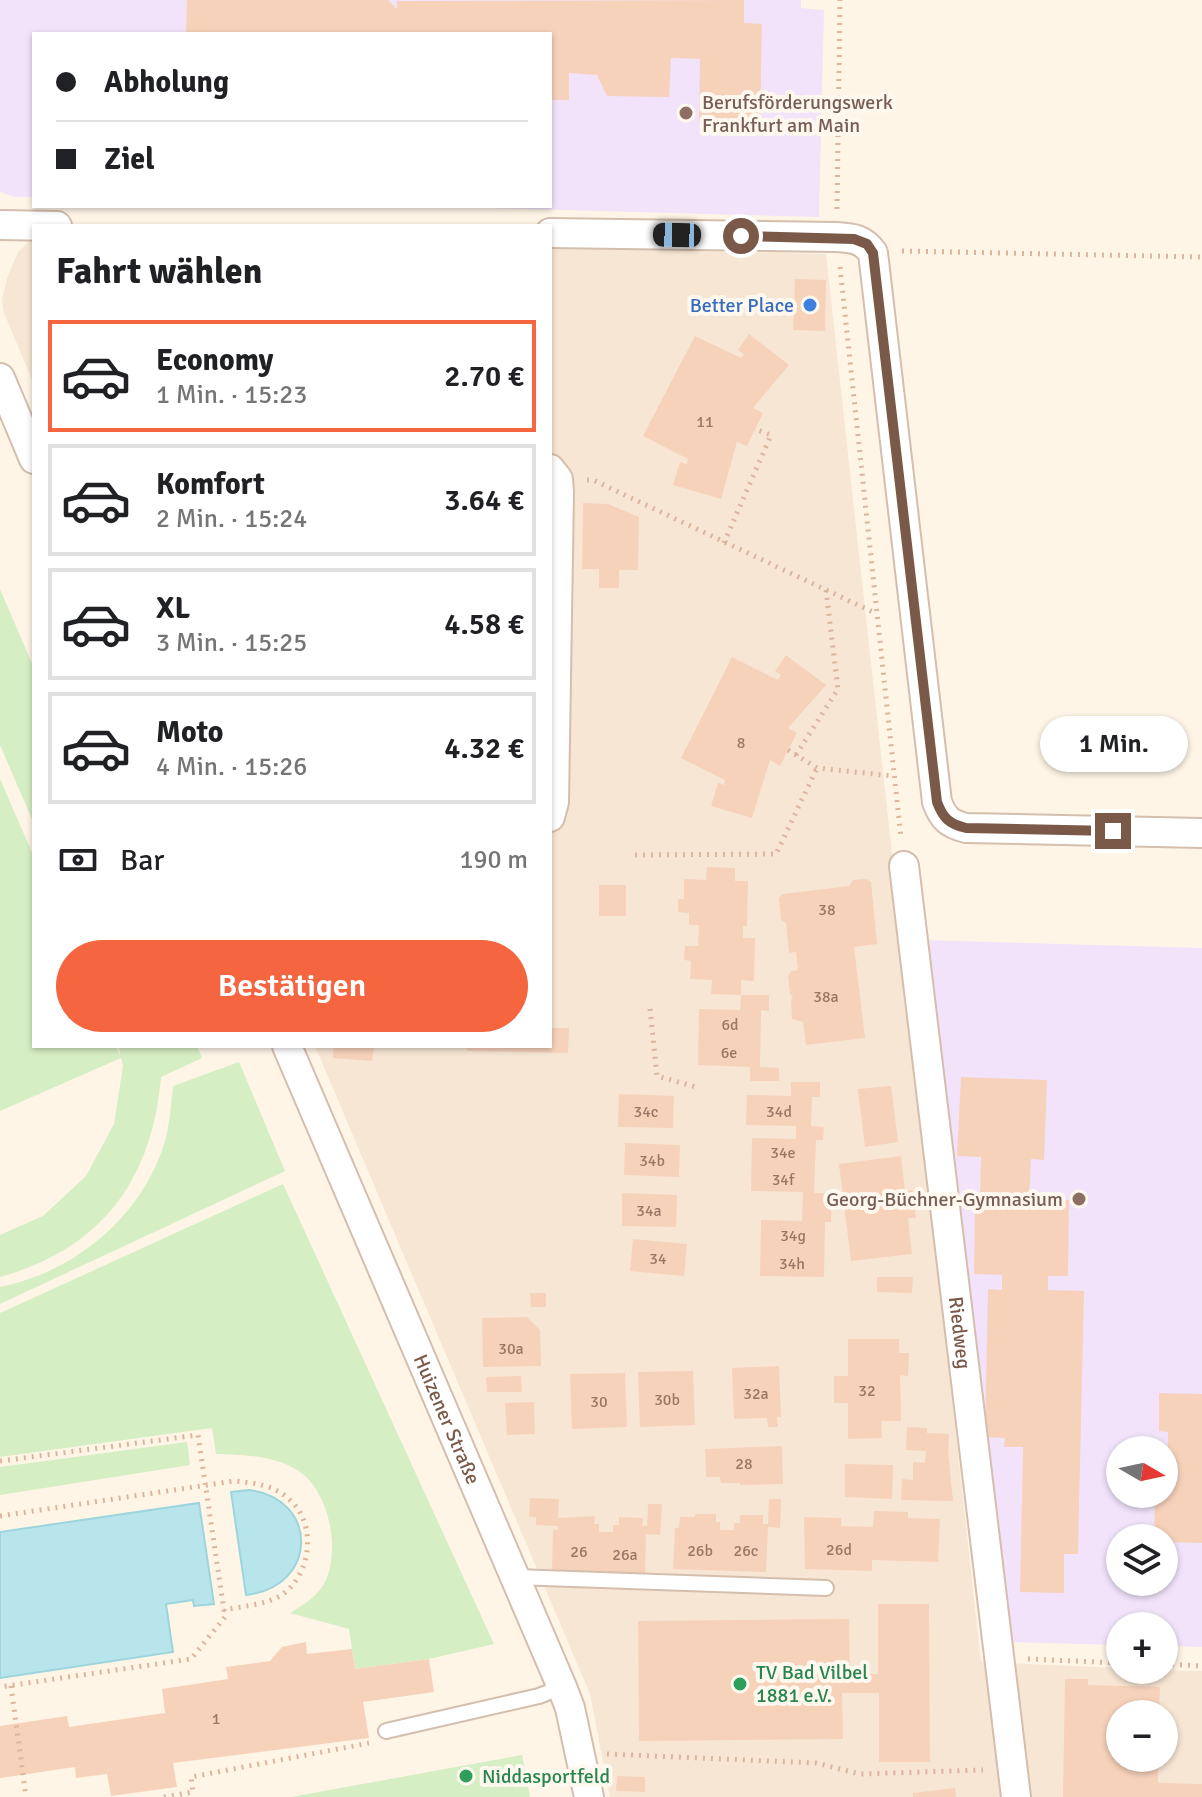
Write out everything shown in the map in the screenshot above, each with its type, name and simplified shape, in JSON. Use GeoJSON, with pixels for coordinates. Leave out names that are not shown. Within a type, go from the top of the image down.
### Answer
{"type":"FeatureCollection","features":[{"type":"Feature","properties":{"kind":"street"},"geometry":{"type":"LineString","coordinates":[[0,225],[32,226]]}},
{"type":"Feature","properties":{"kind":"street"},"geometry":{"type":"LineString","coordinates":[[552,233],[837,237],[867,244],[873,253],[937,802],[941,812],[947,821],[966,828],[1202,833]]}},
{"type":"Feature","properties":{"kind":"street"},"geometry":{"type":"LineString","coordinates":[[0,378],[32,454]]}},
{"type":"Feature","properties":{"kind":"street"},"geometry":{"type":"LineString","coordinates":[[552,802],[554,474]]}},
{"type":"Feature","properties":{"kind":"street","name":"Riedweg"},"geometry":{"type":"LineString","coordinates":[[904,866],[1016,1797]]}},
{"type":"Feature","properties":{"kind":"street","name":"Huizener Straße"},"geometry":{"type":"LineString","coordinates":[[288,1048],[562,1687],[570,1708],[589,1797]]}},
{"type":"Feature","properties":{"kind":"lane"},"geometry":{"type":"LineString","coordinates":[[515,1577],[826,1588]]}},
{"type":"Feature","properties":{"kind":"lane"},"geometry":{"type":"LineString","coordinates":[[386,1731],[539,1696],[562,1687]]}},
{"type":"Feature","properties":{"kind":"path"},"geometry":{"type":"LineString","coordinates":[[840,0],[837,237],[904,866]]}},
{"type":"Feature","properties":{"kind":"path"},"geometry":{"type":"LineString","coordinates":[[873,253],[913,251],[1202,257]]}},
{"type":"Feature","properties":{"kind":"path"},"geometry":{"type":"LineString","coordinates":[[724,543],[771,435],[755,429]]}},
{"type":"Feature","properties":{"kind":"path"},"geometry":{"type":"LineString","coordinates":[[554,474],[593,480],[875,613]]}},
{"type":"Feature","properties":{"kind":"path"},"geometry":{"type":"LineString","coordinates":[[796,755],[838,689],[826,590]]}},
{"type":"Feature","properties":{"kind":"path"},"geometry":{"type":"LineString","coordinates":[[788,750],[817,768],[893,776]]}},
{"type":"Feature","properties":{"kind":"path"},"geometry":{"type":"LineString","coordinates":[[635,855],[776,854],[817,768]]}},
{"type":"Feature","properties":{"kind":"path"},"geometry":{"type":"LineString","coordinates":[[650,1009],[657,1076],[696,1087]]}},
{"type":"Feature","properties":{"kind":"path"},"geometry":{"type":"LineString","coordinates":[[0,1461],[198,1435],[225,1617],[191,1659],[0,1687]]}},
{"type":"Feature","properties":{"kind":"path"},"geometry":{"type":"LineString","coordinates":[[0,1516],[234,1481],[257,1483],[275,1489],[291,1501],[302,1516],[308,1538],[301,1573],[280,1596],[224,1610]]}},
{"type":"Feature","properties":{"kind":"path"},"geometry":{"type":"LineString","coordinates":[[999,1659],[1106,1663]]}},
{"type":"Feature","properties":{"kind":"path"},"geometry":{"type":"LineString","coordinates":[[1178,1665],[1202,1666]]}},
{"type":"Feature","properties":{"kind":"path"},"geometry":{"type":"LineString","coordinates":[[11,1686],[26,1797]]}},
{"type":"Feature","properties":{"kind":"path"},"geometry":{"type":"LineString","coordinates":[[164,1797],[193,1792],[191,1777],[354,1747],[375,1741],[386,1731]]}},
{"type":"Feature","properties":{"kind":"path"},"geometry":{"type":"LineString","coordinates":[[580,1752],[816,1763],[860,1774],[1012,1769]]}},
{"type":"Feature","properties":{"kind":"shaded area","name":"Berufsförderungswerk Frankfurt am Main"},"geometry":{"type":"Polygon","coordinates":[[[0,0],[801,0],[801,8],[824,10],[819,217],[492,208],[552,208],[552,32],[32,32],[32,197],[14,197],[0,192],[0,0]]]}},
{"type":"Feature","properties":{"kind":"shaded area"},"geometry":{"type":"Polygon","coordinates":[[[32,239],[32,379],[4,313],[2,300],[18,252],[32,239]]]}},
{"type":"Feature","properties":{"kind":"shaded area"},"geometry":{"type":"Polygon","coordinates":[[[552,248],[826,254],[981,1662],[1106,1667],[1106,1684],[1178,1684],[1178,1671],[1202,1671],[1202,1797],[610,1797],[590,1694],[316,1048],[552,1048],[552,248]]]}},
{"type":"Feature","properties":{"kind":"shaded area","name":"Georg-Büchner-Gymnasium"},"geometry":{"type":"Polygon","coordinates":[[[923,940],[1202,948],[1202,1647],[1178,1646],[1178,1612],[1106,1612],[1106,1645],[1010,1642],[923,940]]]}},
{"type":"Feature","properties":{"kind":"green space"},"geometry":{"type":"Polygon","coordinates":[[[0,589],[32,663],[32,819],[0,745],[0,589]]]}},
{"type":"Feature","properties":{"kind":"green space"},"geometry":{"type":"Polygon","coordinates":[[[0,779],[32,852],[32,1048],[117,1048],[120,1056],[119,1048],[198,1048],[202,1058],[161,1077],[156,1114],[146,1148],[133,1179],[115,1206],[93,1229],[66,1249],[36,1265],[0,1277],[0,1235],[43,1216],[86,1176],[114,1124],[123,1066],[121,1058],[0,1111],[0,779]]]}},
{"type":"Feature","properties":{"kind":"green space"},"geometry":{"type":"Polygon","coordinates":[[[239,1062],[285,1171],[0,1304],[0,1287],[28,1279],[79,1254],[123,1216],[155,1168],[167,1134],[173,1086],[239,1062]]]}},
{"type":"Feature","properties":{"kind":"green space"},"geometry":{"type":"Polygon","coordinates":[[[283,1184],[494,1644],[429,1659],[355,1669],[349,1629],[290,1613],[319,1591],[330,1567],[332,1537],[325,1507],[318,1493],[300,1472],[280,1462],[260,1457],[216,1454],[212,1428],[0,1457],[0,1313],[283,1184]]]}},
{"type":"Feature","properties":{"kind":"green space"},"geometry":{"type":"Polygon","coordinates":[[[187,1442],[190,1465],[0,1495],[0,1467],[187,1442]]]}},
{"type":"Feature","properties":{"kind":"green space","name":"Niddasportfeld"},"geometry":{"type":"Polygon","coordinates":[[[522,1755],[530,1797],[291,1797],[522,1755]]]}},
{"type":"Feature","properties":{"kind":"water"},"geometry":{"type":"Polygon","coordinates":[[[249,1490],[272,1496],[288,1509],[298,1525],[301,1542],[297,1560],[287,1576],[270,1589],[246,1595],[231,1492],[249,1490]]]}},
{"type":"Feature","properties":{"kind":"water"},"geometry":{"type":"Polygon","coordinates":[[[199,1503],[214,1604],[194,1606],[193,1600],[166,1604],[173,1652],[0,1678],[0,1532],[199,1503]]]}},
{"type":"Feature","properties":{"kind":"building"},"geometry":{"type":"Polygon","coordinates":[[[187,0],[388,0],[397,9],[397,1],[744,0],[744,23],[762,24],[760,124],[699,123],[700,59],[671,58],[669,97],[607,96],[597,75],[569,73],[569,100],[552,100],[552,32],[186,32],[187,0]]]}},
{"type":"Feature","properties":{"kind":"building","name":"Better Place"},"geometry":{"type":"Polygon","coordinates":[[[795,279],[826,280],[825,331],[793,330],[795,279]]]}},
{"type":"Feature","properties":{"kind":"building"},"geometry":{"type":"Polygon","coordinates":[[[749,334],[789,365],[753,408],[763,413],[747,446],[737,442],[721,499],[673,485],[680,462],[687,464],[688,459],[643,436],[695,336],[741,358],[744,354],[738,350],[749,334]]]}},
{"type":"Feature","properties":{"kind":"building"},"geometry":{"type":"Polygon","coordinates":[[[583,503],[608,504],[639,517],[638,570],[619,570],[619,588],[599,588],[599,569],[582,569],[583,503]]]}},
{"type":"Feature","properties":{"kind":"building"},"geometry":{"type":"Polygon","coordinates":[[[786,655],[826,685],[788,728],[797,733],[780,766],[770,760],[752,818],[711,806],[718,783],[724,785],[725,780],[681,758],[732,657],[778,680],[781,675],[775,671],[786,655]]]}},
{"type":"Feature","properties":{"kind":"building"},"geometry":{"type":"Polygon","coordinates":[[[707,867],[735,868],[735,881],[748,881],[747,926],[743,926],[743,938],[755,938],[754,981],[741,980],[741,995],[711,994],[712,980],[690,979],[691,961],[684,960],[685,946],[698,946],[699,925],[689,925],[689,913],[678,912],[678,899],[684,899],[684,879],[706,880],[707,867]]]}},
{"type":"Feature","properties":{"kind":"building"},"geometry":{"type":"Polygon","coordinates":[[[866,879],[871,882],[877,944],[854,947],[865,1038],[806,1045],[803,1022],[792,1019],[793,997],[788,976],[791,971],[798,970],[796,952],[789,953],[786,923],[781,920],[779,898],[783,894],[849,886],[853,880],[866,879]]]}},
{"type":"Feature","properties":{"kind":"building"},"geometry":{"type":"Polygon","coordinates":[[[599,885],[626,885],[626,916],[599,916],[599,885]]]}},
{"type":"Feature","properties":{"kind":"building"},"geometry":{"type":"Polygon","coordinates":[[[741,995],[769,995],[769,1011],[761,1010],[760,1067],[779,1068],[779,1081],[750,1081],[750,1067],[698,1065],[699,1009],[740,1010],[741,995]]]}},
{"type":"Feature","properties":{"kind":"building"},"geometry":{"type":"Polygon","coordinates":[[[552,1028],[569,1028],[568,1053],[467,1051],[467,1048],[552,1048],[552,1028]]]}},
{"type":"Feature","properties":{"kind":"building"},"geometry":{"type":"Polygon","coordinates":[[[334,1048],[374,1048],[372,1061],[333,1058],[334,1048]]]}},
{"type":"Feature","properties":{"kind":"building"},"geometry":{"type":"Polygon","coordinates":[[[961,1077],[1047,1080],[1044,1160],[1031,1159],[1029,1200],[1069,1200],[1068,1276],[1048,1276],[1048,1290],[1084,1291],[1078,1554],[1064,1554],[1064,1593],[1020,1592],[1023,1447],[1004,1447],[1005,1438],[985,1437],[988,1289],[1002,1290],[1002,1275],[974,1274],[975,1198],[980,1198],[981,1157],[957,1156],[961,1077]]]}},
{"type":"Feature","properties":{"kind":"building"},"geometry":{"type":"Polygon","coordinates":[[[791,1082],[820,1082],[820,1097],[812,1097],[811,1126],[824,1127],[823,1140],[816,1140],[814,1193],[832,1193],[831,1222],[825,1222],[824,1277],[760,1276],[761,1220],[802,1221],[803,1192],[751,1191],[752,1138],[796,1139],[796,1126],[746,1125],[747,1095],[791,1096],[791,1082]]]}},
{"type":"Feature","properties":{"kind":"building"},"geometry":{"type":"Polygon","coordinates":[[[891,1086],[898,1142],[865,1147],[858,1089],[891,1086]]]}},
{"type":"Feature","properties":{"kind":"building"},"geometry":{"type":"Polygon","coordinates":[[[619,1094],[674,1096],[673,1128],[618,1127],[619,1094]]]}},
{"type":"Feature","properties":{"kind":"building"},"geometry":{"type":"Polygon","coordinates":[[[625,1143],[680,1145],[679,1177],[624,1175],[625,1143]]]}},
{"type":"Feature","properties":{"kind":"building"},"geometry":{"type":"Polygon","coordinates":[[[901,1156],[905,1191],[913,1190],[916,1218],[908,1218],[912,1254],[851,1261],[839,1164],[901,1156]]]}},
{"type":"Feature","properties":{"kind":"building"},"geometry":{"type":"Polygon","coordinates":[[[622,1193],[677,1195],[676,1227],[622,1226],[622,1193]]]}},
{"type":"Feature","properties":{"kind":"building"},"geometry":{"type":"Polygon","coordinates":[[[633,1239],[687,1244],[684,1276],[630,1271],[633,1239]]]}},
{"type":"Feature","properties":{"kind":"building"},"geometry":{"type":"Polygon","coordinates":[[[877,1277],[913,1277],[912,1293],[877,1292],[877,1277]]]}},
{"type":"Feature","properties":{"kind":"building"},"geometry":{"type":"Polygon","coordinates":[[[530,1293],[546,1293],[546,1307],[531,1307],[530,1293]]]}},
{"type":"Feature","properties":{"kind":"building"},"geometry":{"type":"Polygon","coordinates":[[[527,1317],[540,1330],[541,1366],[483,1367],[482,1318],[527,1317]]]}},
{"type":"Feature","properties":{"kind":"building"},"geometry":{"type":"Polygon","coordinates":[[[848,1339],[899,1339],[899,1353],[909,1353],[908,1376],[900,1375],[901,1421],[881,1421],[882,1438],[848,1439],[848,1403],[834,1403],[834,1376],[848,1376],[848,1339]]]}},
{"type":"Feature","properties":{"kind":"building"},"geometry":{"type":"Polygon","coordinates":[[[779,1366],[781,1417],[777,1417],[778,1427],[768,1427],[767,1418],[734,1419],[732,1368],[779,1366]]]}},
{"type":"Feature","properties":{"kind":"building"},"geometry":{"type":"Polygon","coordinates":[[[693,1371],[695,1425],[640,1427],[638,1372],[693,1371]]]}},
{"type":"Feature","properties":{"kind":"building"},"geometry":{"type":"Polygon","coordinates":[[[625,1373],[627,1427],[572,1429],[570,1374],[625,1373]]]}},
{"type":"Feature","properties":{"kind":"building"},"geometry":{"type":"Polygon","coordinates":[[[521,1376],[522,1392],[487,1392],[486,1377],[521,1376]]]}},
{"type":"Feature","properties":{"kind":"building"},"geometry":{"type":"Polygon","coordinates":[[[1159,1393],[1202,1394],[1202,1543],[1178,1542],[1178,1524],[1154,1524],[1155,1508],[1178,1508],[1178,1436],[1168,1436],[1168,1432],[1159,1431],[1159,1393]]]}},
{"type":"Feature","properties":{"kind":"building"},"geometry":{"type":"Polygon","coordinates":[[[534,1402],[535,1434],[507,1435],[505,1403],[534,1402]]]}},
{"type":"Feature","properties":{"kind":"building"},"geometry":{"type":"Polygon","coordinates":[[[907,1427],[927,1428],[927,1433],[949,1434],[953,1501],[901,1500],[902,1479],[913,1480],[913,1462],[925,1463],[926,1451],[906,1450],[907,1427]]]}},
{"type":"Feature","properties":{"kind":"building"},"geometry":{"type":"Polygon","coordinates":[[[782,1446],[783,1484],[740,1485],[721,1483],[720,1477],[706,1477],[705,1449],[782,1446]]]}},
{"type":"Feature","properties":{"kind":"building"},"geometry":{"type":"Polygon","coordinates":[[[845,1464],[893,1465],[892,1499],[845,1497],[845,1464]]]}},
{"type":"Feature","properties":{"kind":"building"},"geometry":{"type":"Polygon","coordinates":[[[530,1498],[559,1499],[558,1518],[595,1516],[594,1524],[599,1524],[599,1532],[613,1532],[613,1525],[619,1525],[619,1517],[643,1518],[642,1526],[647,1526],[648,1504],[662,1504],[660,1535],[646,1534],[645,1574],[552,1571],[553,1529],[558,1530],[558,1526],[536,1525],[536,1517],[529,1517],[530,1498]]]}},
{"type":"Feature","properties":{"kind":"building"},"geometry":{"type":"Polygon","coordinates":[[[769,1499],[781,1499],[780,1528],[768,1527],[766,1572],[673,1569],[675,1528],[679,1528],[680,1517],[716,1514],[720,1530],[734,1530],[734,1523],[740,1523],[740,1515],[763,1515],[763,1524],[768,1524],[769,1499]]]}},
{"type":"Feature","properties":{"kind":"building"},"geometry":{"type":"Polygon","coordinates":[[[874,1511],[908,1512],[908,1518],[940,1519],[938,1562],[872,1560],[872,1571],[805,1569],[804,1517],[841,1518],[841,1526],[873,1527],[874,1511]]]}},
{"type":"Feature","properties":{"kind":"building","name":"TV Bad Vilbel 1881 e.V."},"geometry":{"type":"Polygon","coordinates":[[[878,1604],[929,1604],[930,1762],[879,1762],[879,1693],[842,1693],[843,1739],[639,1741],[638,1621],[849,1619],[850,1674],[878,1674],[878,1604]]]}},
{"type":"Feature","properties":{"kind":"building"},"geometry":{"type":"Polygon","coordinates":[[[306,1642],[307,1654],[352,1649],[355,1669],[429,1659],[434,1692],[363,1702],[369,1738],[173,1763],[177,1787],[111,1796],[107,1774],[76,1778],[75,1767],[0,1778],[0,1726],[67,1716],[69,1727],[165,1713],[162,1689],[228,1679],[226,1667],[270,1661],[282,1647],[306,1642]]]}},
{"type":"Feature","properties":{"kind":"building"},"geometry":{"type":"Polygon","coordinates":[[[1065,1679],[1088,1679],[1088,1685],[1160,1687],[1160,1700],[1106,1700],[1106,1772],[1158,1772],[1158,1783],[1202,1784],[1202,1797],[1063,1797],[1065,1679]]]}},
{"type":"Feature","properties":{"kind":"building"},"geometry":{"type":"Polygon","coordinates":[[[617,1776],[645,1777],[645,1792],[616,1791],[617,1776]]]}},
{"type":"Feature","properties":{"kind":"building"},"geometry":{"type":"Polygon","coordinates":[[[955,1788],[956,1797],[913,1797],[913,1793],[955,1788]]]}},
{"type":"Feature","properties":{"kind":"place","name":"Berufsförderungswerk Frankfurt am Main"},"geometry":{"type":"Point","coordinates":[686,113]}},
{"type":"Feature","properties":{"kind":"place","name":"Better Place"},"geometry":{"type":"Point","coordinates":[810,305]}},
{"type":"Feature","properties":{"kind":"place","name":"Georg-Büchner-Gymnasium"},"geometry":{"type":"Point","coordinates":[1079,1199]}},
{"type":"Feature","properties":{"kind":"place","name":"TV Bad Vilbel 1881 e.V."},"geometry":{"type":"Point","coordinates":[740,1684]}},
{"type":"Feature","properties":{"kind":"place","name":"Niddasportfeld"},"geometry":{"type":"Point","coordinates":[466,1776]}},
{"type":"Feature","properties":{"kind":"route"},"geometry":{"type":"LineString","coordinates":[[741,236],[854,239],[867,244],[873,253],[937,802],[941,812],[947,821],[966,828],[1113,831]]}}]}
